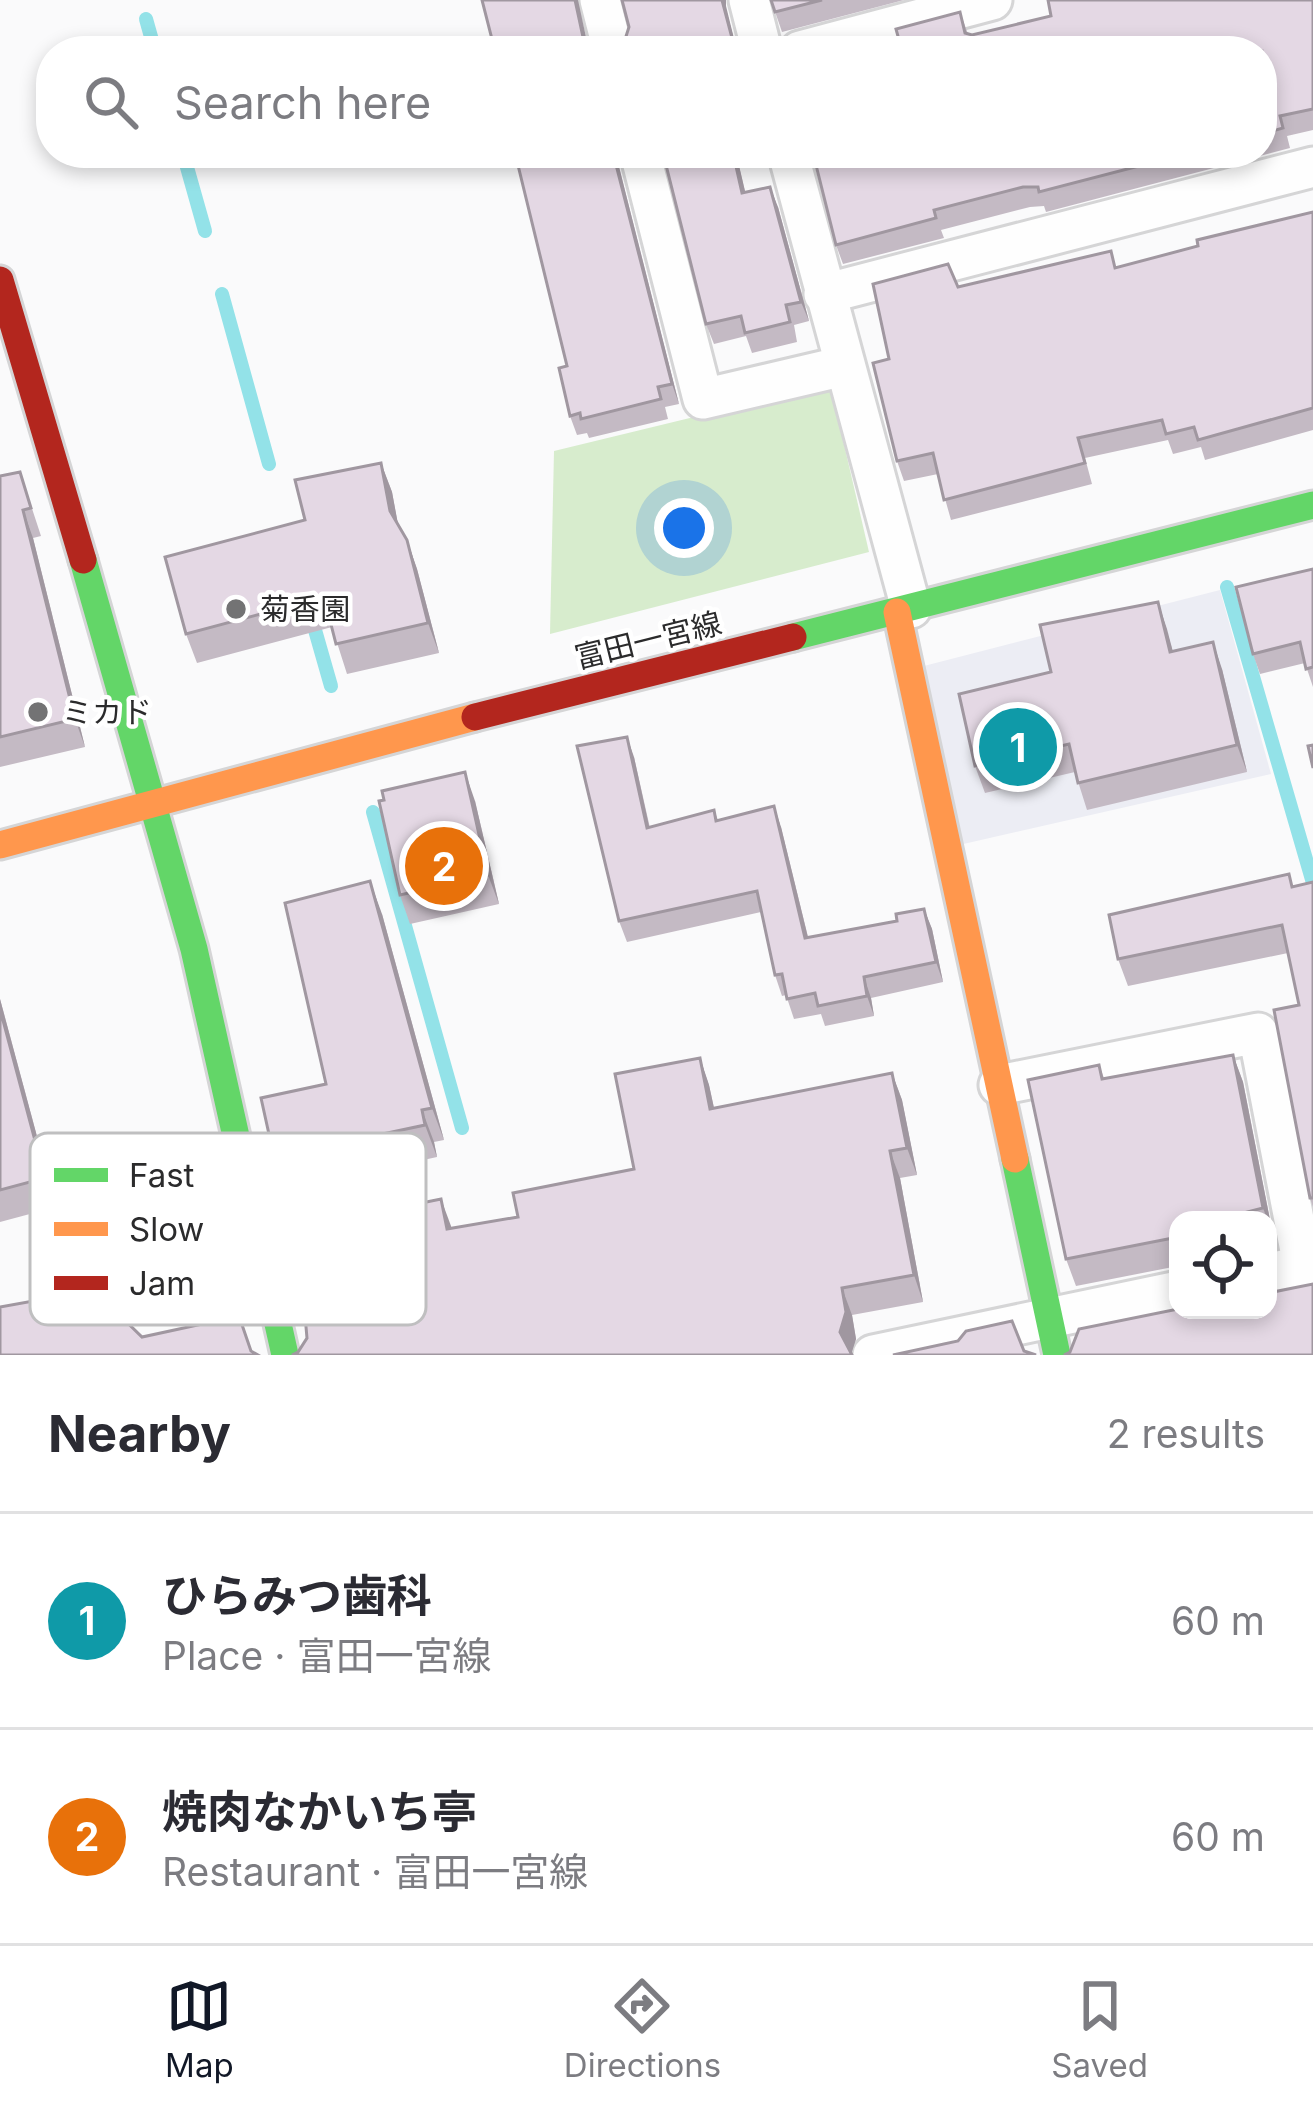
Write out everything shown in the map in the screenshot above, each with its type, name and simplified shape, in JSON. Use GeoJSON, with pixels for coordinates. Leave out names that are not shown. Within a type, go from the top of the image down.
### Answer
{"type":"FeatureCollection","features":[{"type":"Feature","properties":{"kind":"street"},"geometry":{"type":"LineString","coordinates":[[600,0],[609,36]]}},
{"type":"Feature","properties":{"kind":"street"},"geometry":{"type":"LineString","coordinates":[[749,0],[758,36]]}},
{"type":"Feature","properties":{"kind":"street"},"geometry":{"type":"LineString","coordinates":[[856,36],[992,0]]}},
{"type":"Feature","properties":{"kind":"street"},"geometry":{"type":"LineString","coordinates":[[824,295],[1313,167]]}},
{"type":"Feature","properties":{"kind":"street"},"geometry":{"type":"LineString","coordinates":[[644,168],[703,399],[844,366]]}},
{"type":"Feature","properties":{"kind":"street"},"geometry":{"type":"LineString","coordinates":[[792,168],[904,610],[1053,1336]]}},
{"type":"Feature","properties":{"kind":"street"},"geometry":{"type":"LineString","coordinates":[[0,280],[152,805],[238,1133]]}},
{"type":"Feature","properties":{"kind":"street","name":"富田一宮線"},"geometry":{"type":"LineString","coordinates":[[0,845],[1313,505]]}},
{"type":"Feature","properties":{"kind":"street"},"geometry":{"type":"LineString","coordinates":[[999,1084],[1258,1033],[1303,1266],[1277,1271]]}},
{"type":"Feature","properties":{"kind":"street"},"geometry":{"type":"LineString","coordinates":[[873,1355],[1053,1336],[1169,1294]]}},
{"type":"Feature","properties":{"kind":"street"},"geometry":{"type":"LineString","coordinates":[[280,1325],[285,1355]]}},
{"type":"Feature","properties":{"kind":"shaded area"},"geometry":{"type":"Polygon","coordinates":[[[1220,590],[1271,774],[959,845],[920,667],[1220,590]]]}},
{"type":"Feature","properties":{"kind":"green space"},"geometry":{"type":"Polygon","coordinates":[[[830,384],[869,552],[550,634],[554,451],[830,384]]]}},
{"type":"Feature","properties":{"kind":"building"},"geometry":{"type":"Polygon","coordinates":[[[482,0],[575,0],[583,36],[491,36],[482,0]]]}},
{"type":"Feature","properties":{"kind":"building"},"geometry":{"type":"Polygon","coordinates":[[[622,0],[722,0],[731,36],[626,36],[629,27],[622,0]]]}},
{"type":"Feature","properties":{"kind":"building"},"geometry":{"type":"Polygon","coordinates":[[[771,0],[822,0],[775,12],[771,0]]]}},
{"type":"Feature","properties":{"kind":"building"},"geometry":{"type":"Polygon","coordinates":[[[1048,0],[1313,0],[1313,109],[1280,116],[1283,128],[1277,130],[1277,36],[898,36],[896,29],[960,12],[965,33],[972,35],[1051,16],[1048,0]]]}},
{"type":"Feature","properties":{"kind":"building"},"geometry":{"type":"Polygon","coordinates":[[[519,168],[617,168],[672,384],[658,387],[661,399],[581,419],[580,413],[570,416],[559,368],[567,366],[519,168]]]}},
{"type":"Feature","properties":{"kind":"building"},"geometry":{"type":"Polygon","coordinates":[[[667,168],[736,168],[742,193],[770,187],[801,302],[786,305],[790,322],[745,333],[741,316],[706,324],[667,168]]]}},
{"type":"Feature","properties":{"kind":"building"},"geometry":{"type":"Polygon","coordinates":[[[817,168],[1131,168],[1039,192],[1038,187],[1023,187],[934,210],[936,218],[836,245],[817,168]]]}},
{"type":"Feature","properties":{"kind":"building"},"geometry":{"type":"Polygon","coordinates":[[[1313,212],[1313,408],[1198,440],[1194,427],[1166,434],[1162,420],[1078,438],[1085,463],[944,500],[933,453],[897,461],[873,363],[889,359],[873,284],[948,264],[958,287],[1111,251],[1115,268],[1198,246],[1197,240],[1313,212]]]}},
{"type":"Feature","properties":{"kind":"building"},"geometry":{"type":"Polygon","coordinates":[[[381,463],[390,511],[407,540],[428,623],[336,644],[324,597],[186,634],[165,557],[305,520],[295,480],[381,463]]]}},
{"type":"Feature","properties":{"kind":"building"},"geometry":{"type":"Polygon","coordinates":[[[20,472],[31,508],[23,510],[75,719],[0,737],[0,476],[20,472]]]}},
{"type":"Feature","properties":{"kind":"building"},"geometry":{"type":"Polygon","coordinates":[[[1313,569],[1313,667],[1306,669],[1300,642],[1253,654],[1236,587],[1313,569]]]}},
{"type":"Feature","properties":{"kind":"building"},"geometry":{"type":"Polygon","coordinates":[[[1158,602],[1170,652],[1213,642],[1237,745],[1078,783],[1069,744],[975,766],[959,694],[1051,672],[1040,625],[1158,602]]]}},
{"type":"Feature","properties":{"kind":"building"},"geometry":{"type":"Polygon","coordinates":[[[627,737],[647,828],[714,810],[716,821],[774,806],[805,938],[897,921],[896,914],[924,909],[936,962],[864,977],[867,996],[818,1006],[815,993],[787,999],[782,974],[775,975],[757,891],[619,921],[577,746],[627,737]]]}},
{"type":"Feature","properties":{"kind":"building"},"geometry":{"type":"Polygon","coordinates":[[[465,772],[488,875],[400,895],[379,801],[384,800],[382,791],[465,772]]]}},
{"type":"Feature","properties":{"kind":"building"},"geometry":{"type":"Polygon","coordinates":[[[1289,874],[1292,887],[1313,882],[1313,1198],[1274,1010],[1299,1005],[1282,925],[1118,959],[1109,915],[1289,874]]]}},
{"type":"Feature","properties":{"kind":"building"},"geometry":{"type":"Polygon","coordinates":[[[370,881],[432,1108],[422,1110],[425,1125],[387,1133],[269,1133],[261,1098],[326,1084],[285,903],[370,881]]]}},
{"type":"Feature","properties":{"kind":"building"},"geometry":{"type":"Polygon","coordinates":[[[0,1009],[33,1133],[30,1182],[0,1190],[0,1009]]]}},
{"type":"Feature","properties":{"kind":"building"},"geometry":{"type":"Polygon","coordinates":[[[1233,1055],[1263,1208],[1169,1211],[1169,1239],[1066,1259],[1028,1080],[1099,1065],[1102,1079],[1233,1055]]]}},
{"type":"Feature","properties":{"kind":"building"},"geometry":{"type":"Polygon","coordinates":[[[700,1058],[710,1109],[892,1073],[907,1148],[890,1151],[914,1275],[842,1288],[846,1312],[840,1332],[852,1355],[292,1355],[307,1338],[306,1325],[426,1325],[426,1202],[441,1199],[447,1229],[518,1217],[513,1193],[634,1169],[615,1074],[700,1058]]]}},
{"type":"Feature","properties":{"kind":"building"},"geometry":{"type":"Polygon","coordinates":[[[1313,1284],[1313,1355],[1064,1355],[1070,1352],[1079,1329],[1169,1311],[1169,1319],[1277,1319],[1277,1291],[1313,1284]]]}},
{"type":"Feature","properties":{"kind":"building"},"geometry":{"type":"Polygon","coordinates":[[[30,1302],[30,1325],[130,1325],[142,1337],[197,1325],[242,1325],[251,1351],[258,1355],[0,1355],[0,1307],[30,1302]]]}},
{"type":"Feature","properties":{"kind":"building"},"geometry":{"type":"Polygon","coordinates":[[[1012,1321],[1024,1351],[1036,1355],[893,1355],[958,1341],[966,1331],[1012,1321]]]}},
{"type":"Feature","properties":{"kind":"waterway"},"geometry":{"type":"LineString","coordinates":[[146,19],[151,36]]}},
{"type":"Feature","properties":{"kind":"waterway"},"geometry":{"type":"LineString","coordinates":[[187,168],[205,231]]}},
{"type":"Feature","properties":{"kind":"waterway"},"geometry":{"type":"LineString","coordinates":[[222,294],[269,464]]}},
{"type":"Feature","properties":{"kind":"waterway"},"geometry":{"type":"LineString","coordinates":[[1227,587],[1313,883]]}},
{"type":"Feature","properties":{"kind":"waterway"},"geometry":{"type":"LineString","coordinates":[[311,616],[331,686]]}},
{"type":"Feature","properties":{"kind":"waterway"},"geometry":{"type":"LineString","coordinates":[[373,812],[462,1128]]}},
{"type":"Feature","properties":{"kind":"traffic: fast"},"geometry":{"type":"LineString","coordinates":[[793,637],[1313,505]]}},
{"type":"Feature","properties":{"kind":"traffic: fast"},"geometry":{"type":"LineString","coordinates":[[83,560],[194,949],[235,1133]]}},
{"type":"Feature","properties":{"kind":"traffic: fast"},"geometry":{"type":"LineString","coordinates":[[1015,1159],[1057,1355]]}},
{"type":"Feature","properties":{"kind":"traffic: fast"},"geometry":{"type":"LineString","coordinates":[[278,1325],[285,1355]]}},
{"type":"Feature","properties":{"kind":"traffic: slow"},"geometry":{"type":"LineString","coordinates":[[897,612],[1015,1159]]}},
{"type":"Feature","properties":{"kind":"traffic: slow"},"geometry":{"type":"LineString","coordinates":[[0,845],[475,717]]}},
{"type":"Feature","properties":{"kind":"traffic: jam"},"geometry":{"type":"LineString","coordinates":[[0,280],[83,560]]}},
{"type":"Feature","properties":{"kind":"traffic: jam"},"geometry":{"type":"LineString","coordinates":[[475,717],[793,637]]}},
{"type":"Feature","properties":{"kind":"place","name":"菊香園"},"geometry":{"type":"Point","coordinates":[236,609]}},
{"type":"Feature","properties":{"kind":"place","name":"ミカド"},"geometry":{"type":"Point","coordinates":[38,712]}},
{"type":"Feature","properties":{"kind":"place","name":"ひらみつ歯科"},"geometry":{"type":"Point","coordinates":[1018,747]}},
{"type":"Feature","properties":{"kind":"place","name":"焼肉なかいち亭"},"geometry":{"type":"Point","coordinates":[444,866]}}]}
